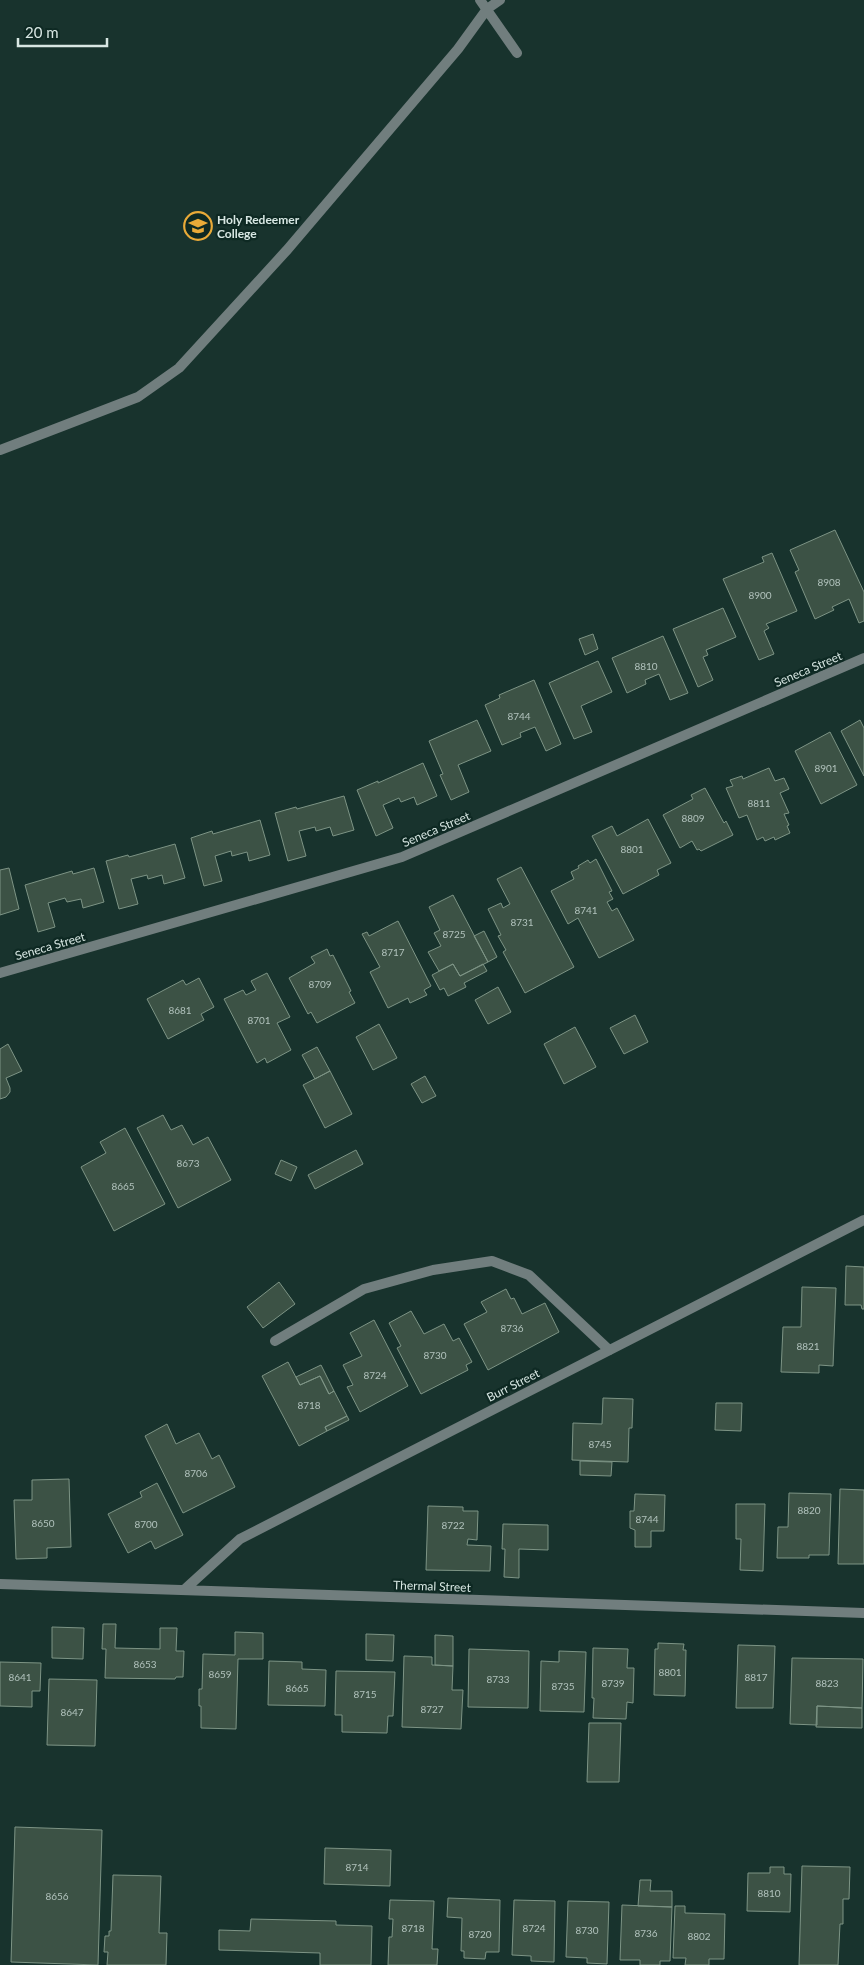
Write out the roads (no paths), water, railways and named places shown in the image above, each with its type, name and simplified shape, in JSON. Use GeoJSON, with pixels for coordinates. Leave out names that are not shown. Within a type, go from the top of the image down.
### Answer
{"type":"FeatureCollection","features":[{"type":"Feature","properties":{"kind":"street"},"geometry":{"type":"LineString","coordinates":[[0,450],[138,397],[179,368],[287,250],[458,49],[484,4],[500,0]]}},
{"type":"Feature","properties":{"kind":"street"},"geometry":{"type":"LineString","coordinates":[[484,4],[518,53]]}},
{"type":"Feature","properties":{"kind":"street","name":"Seneca Street"},"geometry":{"type":"LineString","coordinates":[[0,973],[402,857],[864,658]]}},
{"type":"Feature","properties":{"kind":"street","name":"Burr Street"},"geometry":{"type":"LineString","coordinates":[[184,1590],[240,1539],[864,1220]]}},
{"type":"Feature","properties":{"kind":"street"},"geometry":{"type":"LineString","coordinates":[[275,1341],[364,1289],[434,1270],[492,1261],[529,1275],[609,1350]]}},
{"type":"Feature","properties":{"kind":"street","name":"Thermal Street"},"geometry":{"type":"LineString","coordinates":[[0,1584],[864,1613]]}},
{"type":"Feature","properties":{"kind":"place","name":"Holy Redeemer College"},"geometry":{"type":"Point","coordinates":[198,226]}}]}
